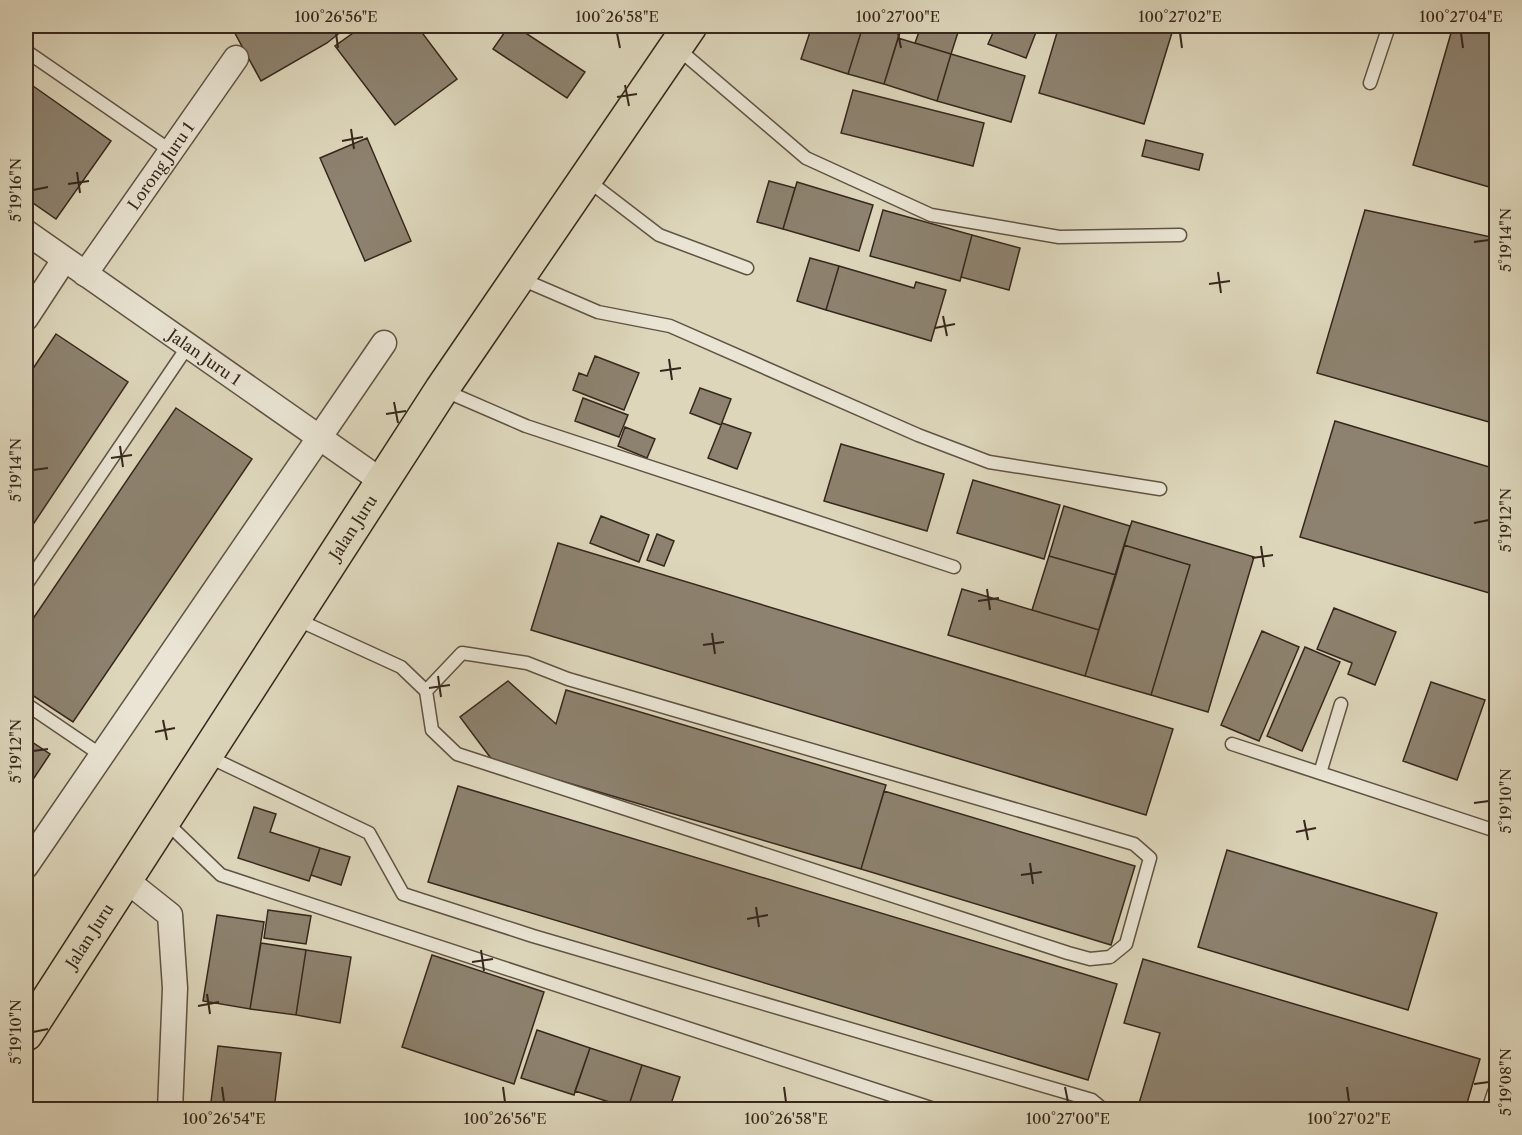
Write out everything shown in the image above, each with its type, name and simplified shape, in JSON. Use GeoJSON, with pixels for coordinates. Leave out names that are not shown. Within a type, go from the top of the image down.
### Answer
{"type":"FeatureCollection","features":[{"type":"Feature","properties":{"kind":"main road","name":"Jalan Juru"},"geometry":{"type":"LineString","coordinates":[[26,1034],[442,389],[682,36]]}},
{"type":"Feature","properties":{"kind":"street","name":"Lorong Juru 1"},"geometry":{"type":"LineString","coordinates":[[85,274],[236,58]]}},
{"type":"Feature","properties":{"kind":"street","name":"Jalan Juru 1"},"geometry":{"type":"LineString","coordinates":[[26,232],[383,482]]}},
{"type":"Feature","properties":{"kind":"street"},"geometry":{"type":"LineString","coordinates":[[26,318],[64,260]]}},
{"type":"Feature","properties":{"kind":"street"},"geometry":{"type":"LineString","coordinates":[[26,866],[384,343]]}},
{"type":"Feature","properties":{"kind":"street"},"geometry":{"type":"LineString","coordinates":[[126,880],[170,915],[175,988],[170,1110]]}},
{"type":"Feature","properties":{"kind":"lane"},"geometry":{"type":"LineString","coordinates":[[1370,83],[1389,26]]}},
{"type":"Feature","properties":{"kind":"lane"},"geometry":{"type":"LineString","coordinates":[[682,36],[806,158],[931,215],[1059,237],[1180,235]]}},
{"type":"Feature","properties":{"kind":"lane"},"geometry":{"type":"LineString","coordinates":[[26,51],[171,151]]}},
{"type":"Feature","properties":{"kind":"lane"},"geometry":{"type":"LineString","coordinates":[[585,178],[659,235],[747,268]]}},
{"type":"Feature","properties":{"kind":"lane"},"geometry":{"type":"LineString","coordinates":[[518,277],[598,312],[670,326],[876,418],[989,462],[1160,489]]}},
{"type":"Feature","properties":{"kind":"lane"},"geometry":{"type":"LineString","coordinates":[[26,585],[188,346]]}},
{"type":"Feature","properties":{"kind":"lane"},"geometry":{"type":"LineString","coordinates":[[442,389],[526,426],[954,567]]}},
{"type":"Feature","properties":{"kind":"lane"},"geometry":{"type":"LineString","coordinates":[[293,618],[401,667],[426,691],[432,730],[457,754],[1068,953],[1090,959],[1110,957],[1126,944],[1150,858],[1134,844],[568,679],[527,663],[462,653],[426,691]]}},
{"type":"Feature","properties":{"kind":"lane"},"geometry":{"type":"LineString","coordinates":[[26,704],[101,755]]}},
{"type":"Feature","properties":{"kind":"lane"},"geometry":{"type":"LineString","coordinates":[[1320,773],[1341,704]]}},
{"type":"Feature","properties":{"kind":"lane"},"geometry":{"type":"LineString","coordinates":[[1232,744],[1497,831]]}},
{"type":"Feature","properties":{"kind":"lane"},"geometry":{"type":"LineString","coordinates":[[206,755],[369,833],[403,894],[533,936],[1092,1100],[1104,1110]]}},
{"type":"Feature","properties":{"kind":"lane"},"geometry":{"type":"LineString","coordinates":[[164,820],[221,875],[937,1110]]}},
{"type":"Feature","properties":{"kind":"lane"},"geometry":{"type":"LineString","coordinates":[[1488,1110],[1494,1092]]}},
{"type":"Feature","properties":{"kind":"building"},"geometry":{"type":"Polygon","coordinates":[[[231,26],[348,26],[327,43],[261,81],[231,26]]]}},
{"type":"Feature","properties":{"kind":"building"},"geometry":{"type":"Polygon","coordinates":[[[363,26],[417,26],[457,79],[395,125],[335,46],[363,26]]]}},
{"type":"Feature","properties":{"kind":"building"},"geometry":{"type":"Polygon","coordinates":[[[509,26],[515,26],[585,72],[567,98],[493,49],[509,26]]]}},
{"type":"Feature","properties":{"kind":"building"},"geometry":{"type":"Polygon","coordinates":[[[812,26],[863,26],[848,74],[801,59],[812,26]]]}},
{"type":"Feature","properties":{"kind":"building"},"geometry":{"type":"Polygon","coordinates":[[[863,26],[902,26],[884,84],[848,74],[863,26]]]}},
{"type":"Feature","properties":{"kind":"building"},"geometry":{"type":"Polygon","coordinates":[[[921,26],[960,26],[951,54],[915,43],[921,26]]]}},
{"type":"Feature","properties":{"kind":"building"},"geometry":{"type":"Polygon","coordinates":[[[996,26],[1038,27],[1026,58],[988,44],[996,26]]]}},
{"type":"Feature","properties":{"kind":"building"},"geometry":{"type":"Polygon","coordinates":[[[1059,26],[1174,26],[1144,124],[1039,93],[1059,26]]]}},
{"type":"Feature","properties":{"kind":"building"},"geometry":{"type":"Polygon","coordinates":[[[1453,26],[1496,26],[1496,189],[1413,165],[1453,26]]]}},
{"type":"Feature","properties":{"kind":"building"},"geometry":{"type":"Polygon","coordinates":[[[898,38],[951,54],[937,101],[884,84],[898,38]]]}},
{"type":"Feature","properties":{"kind":"building"},"geometry":{"type":"Polygon","coordinates":[[[951,54],[1025,76],[1011,122],[937,101],[951,54]]]}},
{"type":"Feature","properties":{"kind":"building"},"geometry":{"type":"Polygon","coordinates":[[[26,81],[111,141],[56,219],[26,198],[26,81]]]}},
{"type":"Feature","properties":{"kind":"building"},"geometry":{"type":"Polygon","coordinates":[[[853,90],[984,123],[973,166],[841,133],[853,90]]]}},
{"type":"Feature","properties":{"kind":"building"},"geometry":{"type":"Polygon","coordinates":[[[367,138],[411,241],[365,261],[320,158],[367,138]]]}},
{"type":"Feature","properties":{"kind":"building"},"geometry":{"type":"Polygon","coordinates":[[[1146,140],[1203,154],[1199,170],[1142,156],[1146,140]]]}},
{"type":"Feature","properties":{"kind":"building"},"geometry":{"type":"Polygon","coordinates":[[[769,181],[795,188],[783,229],[757,222],[769,181]]]}},
{"type":"Feature","properties":{"kind":"building"},"geometry":{"type":"Polygon","coordinates":[[[797,182],[873,205],[859,251],[783,229],[797,182]]]}},
{"type":"Feature","properties":{"kind":"building"},"geometry":{"type":"Polygon","coordinates":[[[883,210],[972,235],[960,281],[870,256],[883,210]]]}},
{"type":"Feature","properties":{"kind":"building"},"geometry":{"type":"Polygon","coordinates":[[[1365,210],[1496,238],[1496,424],[1317,373],[1365,210]]]}},
{"type":"Feature","properties":{"kind":"building"},"geometry":{"type":"Polygon","coordinates":[[[972,235],[1020,248],[1009,290],[961,277],[972,235]]]}},
{"type":"Feature","properties":{"kind":"building"},"geometry":{"type":"Polygon","coordinates":[[[810,258],[839,266],[826,310],[797,301],[810,258]]]}},
{"type":"Feature","properties":{"kind":"building"},"geometry":{"type":"Polygon","coordinates":[[[839,266],[914,288],[916,282],[946,290],[931,341],[826,310],[839,266]]]}},
{"type":"Feature","properties":{"kind":"building"},"geometry":{"type":"Polygon","coordinates":[[[56,334],[128,382],[26,535],[26,379],[56,334]]]}},
{"type":"Feature","properties":{"kind":"building"},"geometry":{"type":"Polygon","coordinates":[[[595,356],[639,373],[624,410],[573,390],[579,373],[587,376],[595,356]]]}},
{"type":"Feature","properties":{"kind":"building"},"geometry":{"type":"Polygon","coordinates":[[[700,388],[731,399],[721,425],[690,413],[700,388]]]}},
{"type":"Feature","properties":{"kind":"building"},"geometry":{"type":"Polygon","coordinates":[[[583,398],[628,415],[619,437],[575,421],[583,398]]]}},
{"type":"Feature","properties":{"kind":"building"},"geometry":{"type":"Polygon","coordinates":[[[176,408],[252,459],[73,722],[26,691],[26,629],[176,408]]]}},
{"type":"Feature","properties":{"kind":"building"},"geometry":{"type":"Polygon","coordinates":[[[1335,421],[1496,469],[1496,595],[1300,537],[1335,421]]]}},
{"type":"Feature","properties":{"kind":"building"},"geometry":{"type":"Polygon","coordinates":[[[722,423],[751,433],[737,469],[708,458],[722,423]]]}},
{"type":"Feature","properties":{"kind":"building"},"geometry":{"type":"Polygon","coordinates":[[[625,427],[655,439],[647,458],[618,446],[625,427]]]}},
{"type":"Feature","properties":{"kind":"building"},"geometry":{"type":"Polygon","coordinates":[[[841,444],[944,474],[927,531],[824,501],[841,444]]]}},
{"type":"Feature","properties":{"kind":"building"},"geometry":{"type":"Polygon","coordinates":[[[973,480],[1060,505],[1044,559],[957,533],[973,480]]]}},
{"type":"Feature","properties":{"kind":"building"},"geometry":{"type":"Polygon","coordinates":[[[1064,506],[1130,526],[1116,575],[1049,556],[1064,506]]]}},
{"type":"Feature","properties":{"kind":"building"},"geometry":{"type":"Polygon","coordinates":[[[601,516],[649,535],[639,562],[590,543],[601,516]]]}},
{"type":"Feature","properties":{"kind":"building"},"geometry":{"type":"Polygon","coordinates":[[[1132,521],[1254,557],[1208,712],[1151,695],[1190,565],[1124,545],[1132,521]]]}},
{"type":"Feature","properties":{"kind":"building"},"geometry":{"type":"Polygon","coordinates":[[[657,534],[674,541],[664,566],[647,560],[657,534]]]}},
{"type":"Feature","properties":{"kind":"building"},"geometry":{"type":"Polygon","coordinates":[[[558,543],[1173,729],[1146,815],[531,630],[558,543]]]}},
{"type":"Feature","properties":{"kind":"building"},"geometry":{"type":"Polygon","coordinates":[[[1124,545],[1190,565],[1151,695],[1085,676],[1124,545]]]}},
{"type":"Feature","properties":{"kind":"building"},"geometry":{"type":"Polygon","coordinates":[[[1049,556],[1116,575],[1099,630],[1032,610],[1049,556]]]}},
{"type":"Feature","properties":{"kind":"building"},"geometry":{"type":"Polygon","coordinates":[[[962,589],[1099,630],[1085,676],[948,635],[962,589]]]}},
{"type":"Feature","properties":{"kind":"building"},"geometry":{"type":"Polygon","coordinates":[[[1334,608],[1396,632],[1375,685],[1348,674],[1352,663],[1317,649],[1334,608]]]}},
{"type":"Feature","properties":{"kind":"building"},"geometry":{"type":"Polygon","coordinates":[[[1262,631],[1299,647],[1259,741],[1221,725],[1262,631]]]}},
{"type":"Feature","properties":{"kind":"building"},"geometry":{"type":"Polygon","coordinates":[[[1305,647],[1340,662],[1302,751],[1267,736],[1305,647]]]}},
{"type":"Feature","properties":{"kind":"building"},"geometry":{"type":"Polygon","coordinates":[[[508,681],[556,724],[566,690],[886,785],[861,869],[493,761],[460,717],[508,681]]]}},
{"type":"Feature","properties":{"kind":"building"},"geometry":{"type":"Polygon","coordinates":[[[1431,682],[1485,700],[1457,780],[1403,761],[1431,682]]]}},
{"type":"Feature","properties":{"kind":"building"},"geometry":{"type":"Polygon","coordinates":[[[26,738],[50,754],[26,790],[26,738]]]}},
{"type":"Feature","properties":{"kind":"building"},"geometry":{"type":"Polygon","coordinates":[[[458,786],[1117,984],[1088,1080],[428,882],[458,786]]]}},
{"type":"Feature","properties":{"kind":"building"},"geometry":{"type":"Polygon","coordinates":[[[884,791],[1135,866],[1111,945],[861,869],[884,791]]]}},
{"type":"Feature","properties":{"kind":"building"},"geometry":{"type":"Polygon","coordinates":[[[254,807],[276,814],[270,832],[320,848],[309,881],[238,858],[254,807]]]}},
{"type":"Feature","properties":{"kind":"building"},"geometry":{"type":"Polygon","coordinates":[[[320,848],[350,857],[341,885],[311,875],[320,848]]]}},
{"type":"Feature","properties":{"kind":"building"},"geometry":{"type":"Polygon","coordinates":[[[1227,850],[1437,913],[1408,1010],[1198,947],[1227,850]]]}},
{"type":"Feature","properties":{"kind":"building"},"geometry":{"type":"Polygon","coordinates":[[[268,910],[311,916],[306,944],[264,938],[268,910]]]}},
{"type":"Feature","properties":{"kind":"building"},"geometry":{"type":"Polygon","coordinates":[[[217,915],[264,922],[250,1009],[203,1001],[217,915]]]}},
{"type":"Feature","properties":{"kind":"building"},"geometry":{"type":"Polygon","coordinates":[[[261,943],[306,950],[296,1015],[250,1009],[261,943]]]}},
{"type":"Feature","properties":{"kind":"building"},"geometry":{"type":"Polygon","coordinates":[[[306,950],[351,957],[340,1023],[296,1015],[306,950]]]}},
{"type":"Feature","properties":{"kind":"building"},"geometry":{"type":"Polygon","coordinates":[[[432,955],[544,992],[514,1084],[402,1047],[432,955]]]}},
{"type":"Feature","properties":{"kind":"building"},"geometry":{"type":"Polygon","coordinates":[[[1143,959],[1480,1059],[1465,1110],[1137,1110],[1160,1033],[1124,1023],[1143,959]]]}},
{"type":"Feature","properties":{"kind":"building"},"geometry":{"type":"Polygon","coordinates":[[[537,1030],[590,1048],[574,1095],[521,1078],[537,1030]]]}},
{"type":"Feature","properties":{"kind":"building"},"geometry":{"type":"Polygon","coordinates":[[[218,1046],[281,1053],[274,1110],[210,1110],[218,1046]]]}},
{"type":"Feature","properties":{"kind":"building"},"geometry":{"type":"Polygon","coordinates":[[[590,1048],[642,1065],[628,1108],[575,1091],[590,1048]]]}},
{"type":"Feature","properties":{"kind":"building"},"geometry":{"type":"Polygon","coordinates":[[[642,1065],[680,1077],[669,1110],[628,1108],[642,1065]]]}}]}
